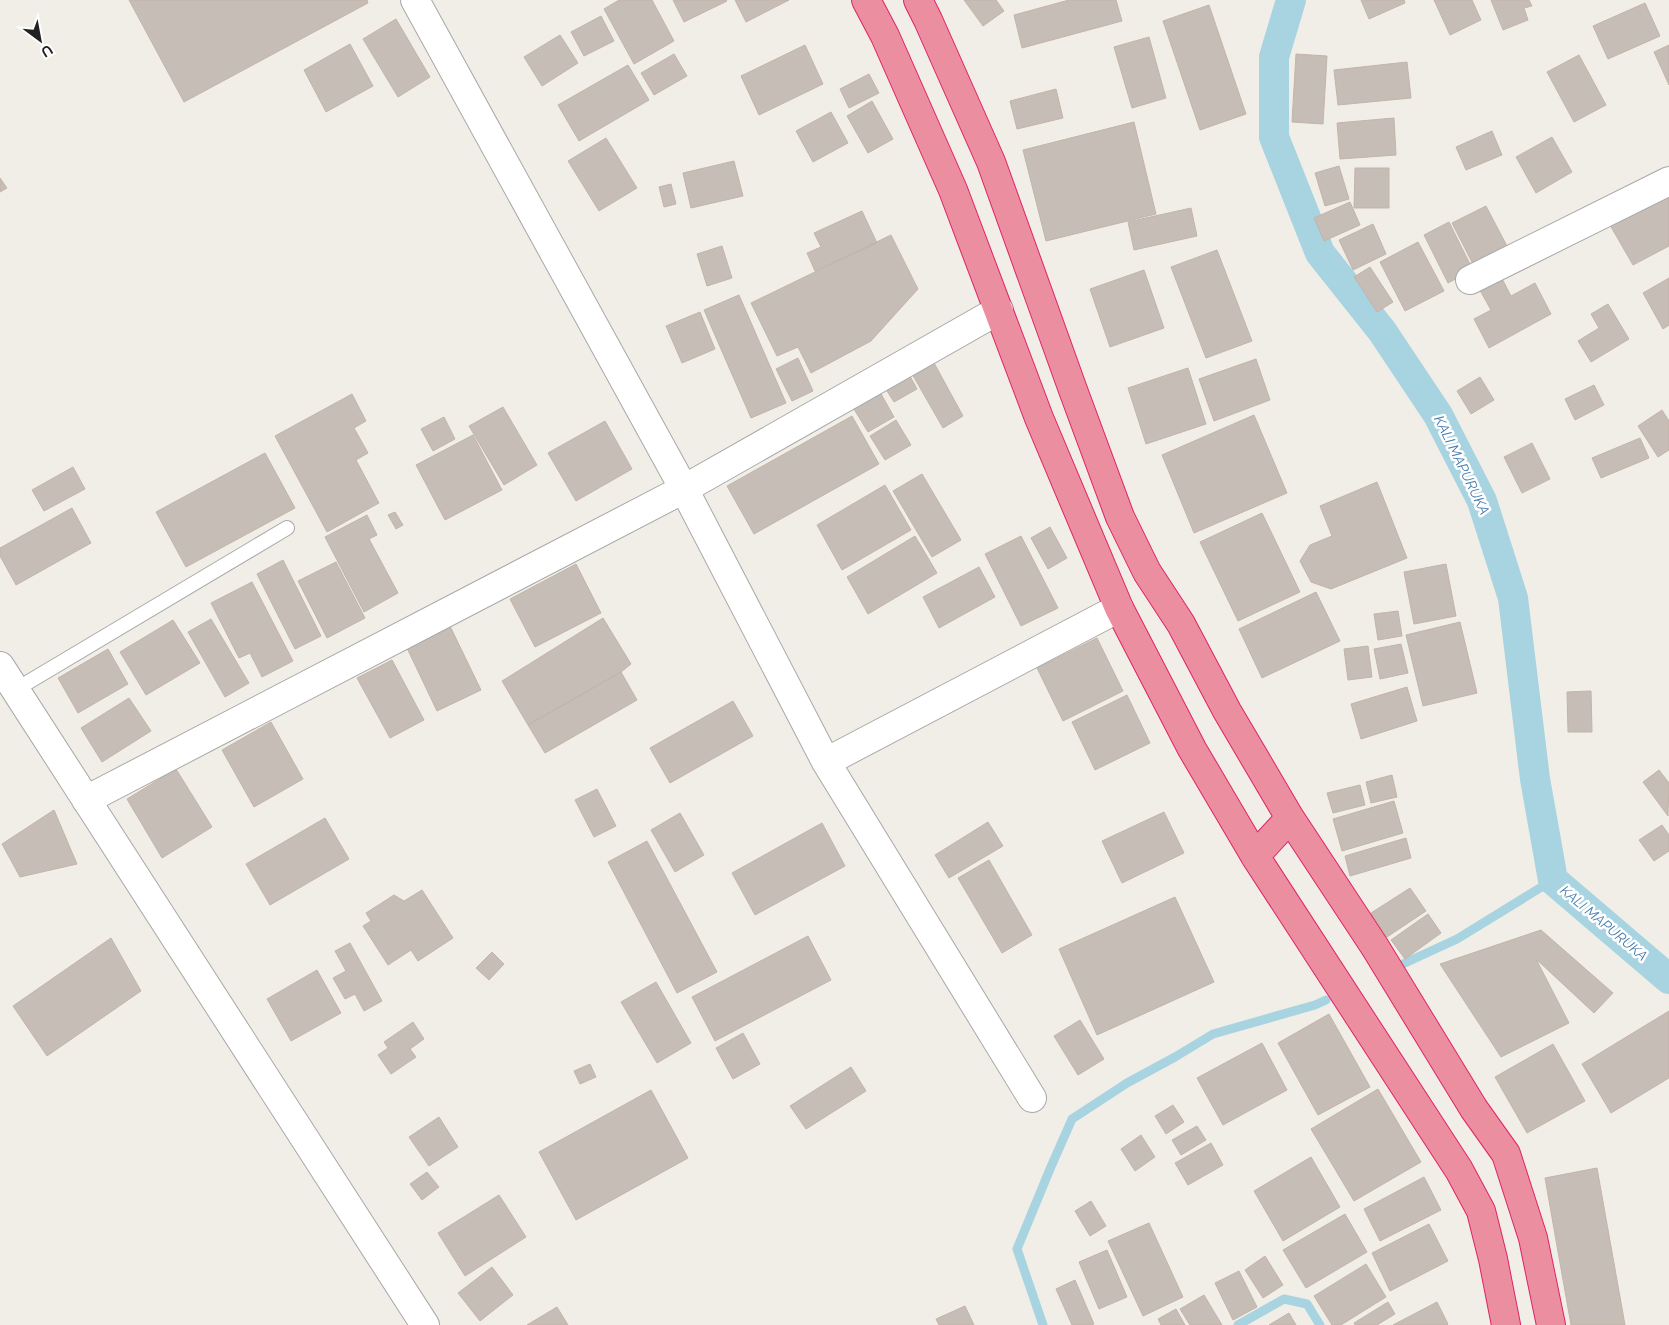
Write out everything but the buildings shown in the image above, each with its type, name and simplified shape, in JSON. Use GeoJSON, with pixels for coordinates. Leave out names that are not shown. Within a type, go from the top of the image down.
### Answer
{"type":"FeatureCollection","features":[{"type":"Feature","properties":{"kind":"highway"},"geometry":{"type":"LineString","coordinates":[[866,0],[885,36],[953,190],[1039,418],[1119,608],[1192,748],[1255,856],[1459,1170],[1481,1211],[1493,1258],[1506,1325]]}},
{"type":"Feature","properties":{"kind":"highway"},"geometry":{"type":"LineString","coordinates":[[918,0],[992,162],[1120,517],[1148,572],[1181,624],[1227,711],[1290,818],[1375,947],[1474,1109],[1506,1154],[1533,1238],[1551,1325]]}},
{"type":"Feature","properties":{"kind":"highway"},"geometry":{"type":"LineString","coordinates":[[1065,480],[1096,454]]}},
{"type":"Feature","properties":{"kind":"highway"},"geometry":{"type":"LineString","coordinates":[[1255,856],[1290,818]]}},
{"type":"Feature","properties":{"kind":"street"},"geometry":{"type":"LineString","coordinates":[[414,0],[684,489],[826,762],[1032,1098]]}},
{"type":"Feature","properties":{"kind":"street"},"geometry":{"type":"LineString","coordinates":[[1470,280],[1669,181]]}},
{"type":"Feature","properties":{"kind":"street"},"geometry":{"type":"LineString","coordinates":[[86,800],[684,489],[999,310]]}},
{"type":"Feature","properties":{"kind":"street"},"geometry":{"type":"LineString","coordinates":[[826,762],[1119,608]]}},
{"type":"Feature","properties":{"kind":"street"},"geometry":{"type":"LineString","coordinates":[[0,666],[425,1325]]}},
{"type":"Feature","properties":{"kind":"lane"},"geometry":{"type":"LineString","coordinates":[[15,690],[287,528]]}},
{"type":"Feature","properties":{"kind":"waterway","name":"KALI MAPURUKA"},"geometry":{"type":"LineString","coordinates":[[1291,0],[1274,57],[1274,137],[1320,253],[1382,331],[1438,415],[1482,501],[1513,598],[1535,779],[1553,880],[1669,979]]}},
{"type":"Feature","properties":{"kind":"waterway"},"geometry":{"type":"LineString","coordinates":[[1392,969],[1457,939],[1553,880]]}},
{"type":"Feature","properties":{"kind":"waterway"},"geometry":{"type":"LineString","coordinates":[[1043,1325],[1017,1249],[1072,1119],[1127,1083],[1213,1034],[1315,1005],[1326,1000]]}},
{"type":"Feature","properties":{"kind":"waterway"},"geometry":{"type":"LineString","coordinates":[[1238,1325],[1284,1299],[1307,1304],[1320,1325]]}}]}
